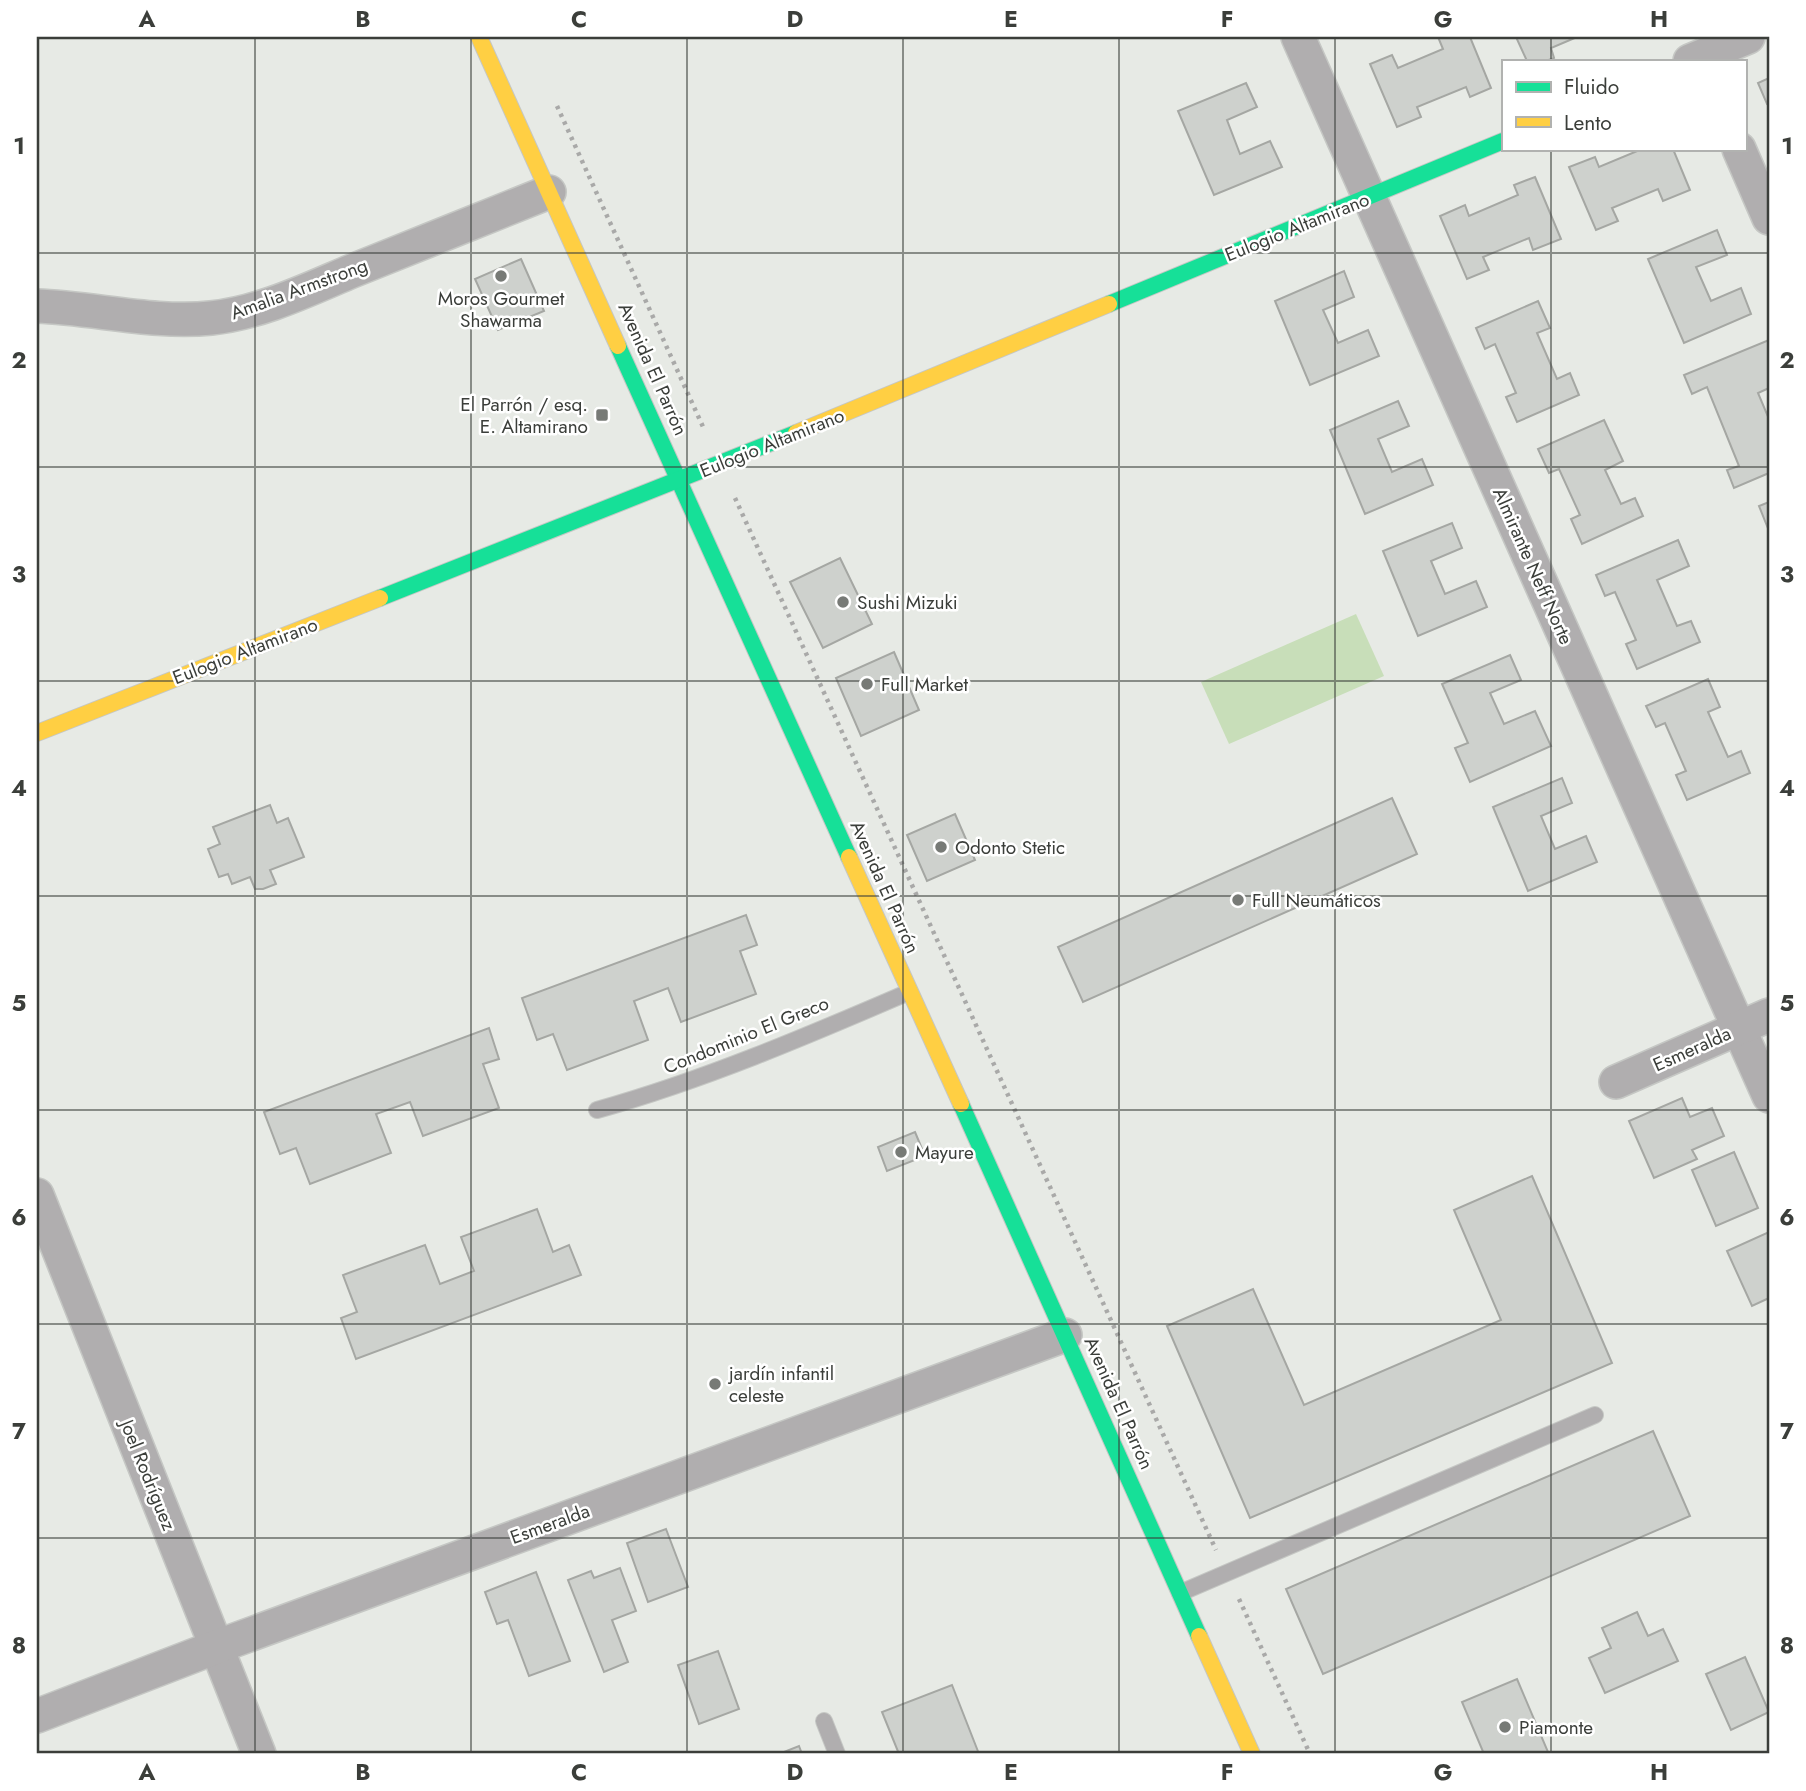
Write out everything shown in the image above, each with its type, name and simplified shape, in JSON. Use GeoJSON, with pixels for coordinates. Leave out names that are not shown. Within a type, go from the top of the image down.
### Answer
{"type":"FeatureCollection","features":[{"type":"Feature","properties":{"kind":"main road","name":"Avenida El Parrón"},"geometry":{"type":"LineString","coordinates":[[479,37],[1252,1754]]}},
{"type":"Feature","properties":{"kind":"main road","name":"Eulogio Altamirano"},"geometry":{"type":"LineString","coordinates":[[37,733],[720,464],[1502,141]]}},
{"type":"Feature","properties":{"kind":"street","name":"Almirante Neff Norte"},"geometry":{"type":"LineString","coordinates":[[1298,37],[1769,1096]]}},
{"type":"Feature","properties":{"kind":"street"},"geometry":{"type":"LineString","coordinates":[[1695,54],[1748,37]]}},
{"type":"Feature","properties":{"kind":"street"},"geometry":{"type":"LineString","coordinates":[[1739,150],[1769,218]]}},
{"type":"Feature","properties":{"kind":"street","name":"Amalia Armstrong"},"geometry":{"type":"LineString","coordinates":[[37,306],[173,319],[212,318],[240,313],[298,293],[549,192]]}},
{"type":"Feature","properties":{"kind":"street","name":"Esmeralda"},"geometry":{"type":"LineString","coordinates":[[1616,1082],[1769,1015]]}},
{"type":"Feature","properties":{"kind":"street","name":"Joel Rodríguez"},"geometry":{"type":"LineString","coordinates":[[37,1195],[47,1248],[259,1754]]}},
{"type":"Feature","properties":{"kind":"street","name":"Esmeralda"},"geometry":{"type":"LineString","coordinates":[[37,1716],[216,1647],[1065,1335]]}},
{"type":"Feature","properties":{"kind":"lane","name":"Condominio El Greco"},"geometry":{"type":"LineString","coordinates":[[597,1110],[701,1078],[909,992]]}},
{"type":"Feature","properties":{"kind":"lane"},"geometry":{"type":"LineString","coordinates":[[1180,1593],[1595,1415]]}},
{"type":"Feature","properties":{"kind":"lane"},"geometry":{"type":"LineString","coordinates":[[824,1721],[836,1754]]}},
{"type":"Feature","properties":{"kind":"path"},"geometry":{"type":"LineString","coordinates":[[554,100],[1310,1754]]}},
{"type":"Feature","properties":{"kind":"green space"},"geometry":{"type":"Polygon","coordinates":[[[1356,614],[1384,676],[1229,744],[1201,682],[1356,614]]]}},
{"type":"Feature","properties":{"kind":"building"},"geometry":{"type":"Polygon","coordinates":[[[1438,37],[1470,37],[1491,88],[1470,97],[1466,87],[1417,107],[1421,117],[1397,127],[1370,64],[1392,55],[1398,68],[1443,49],[1438,37]]]}},
{"type":"Feature","properties":{"kind":"building"},"geometry":{"type":"Polygon","coordinates":[[[1516,37],[1577,37],[1551,48],[1554,58],[1527,60],[1516,37]]]}},
{"type":"Feature","properties":{"kind":"building"},"geometry":{"type":"Polygon","coordinates":[[[1769,78],[1769,103],[1767,104],[1758,83],[1769,78]]]}},
{"type":"Feature","properties":{"kind":"building"},"geometry":{"type":"Polygon","coordinates":[[[1246,83],[1257,107],[1227,120],[1240,154],[1270,141],[1282,167],[1214,195],[1178,111],[1246,83]]]}},
{"type":"Feature","properties":{"kind":"building"},"geometry":{"type":"Polygon","coordinates":[[[1640,150],[1673,150],[1690,190],[1663,201],[1658,189],[1612,208],[1618,221],[1596,230],[1569,167],[1595,157],[1599,167],[1640,150]]]}},
{"type":"Feature","properties":{"kind":"building"},"geometry":{"type":"Polygon","coordinates":[[[1535,177],[1561,239],[1533,250],[1529,238],[1483,257],[1489,270],[1467,279],[1440,216],[1465,205],[1469,216],[1518,195],[1514,185],[1535,177]]]}},
{"type":"Feature","properties":{"kind":"building"},"geometry":{"type":"Polygon","coordinates":[[[1717,230],[1727,255],[1696,267],[1711,301],[1741,288],[1751,314],[1684,343],[1648,259],[1717,230]]]}},
{"type":"Feature","properties":{"kind":"building"},"geometry":{"type":"Polygon","coordinates":[[[521,259],[544,311],[498,330],[475,279],[521,259]]]}},
{"type":"Feature","properties":{"kind":"building"},"geometry":{"type":"Polygon","coordinates":[[[1344,271],[1354,297],[1323,310],[1338,343],[1368,330],[1379,356],[1310,385],[1275,301],[1344,271]]]}},
{"type":"Feature","properties":{"kind":"building"},"geometry":{"type":"Polygon","coordinates":[[[1538,301],[1550,328],[1537,333],[1557,379],[1570,373],[1579,395],[1517,422],[1506,397],[1516,393],[1495,344],[1485,349],[1476,328],[1538,301]]]}},
{"type":"Feature","properties":{"kind":"building"},"geometry":{"type":"Polygon","coordinates":[[[1769,340],[1769,388],[1758,393],[1769,419],[1769,473],[1734,488],[1727,470],[1739,466],[1707,387],[1692,394],[1684,375],[1769,340]]]}},
{"type":"Feature","properties":{"kind":"building"},"geometry":{"type":"Polygon","coordinates":[[[1398,401],[1409,426],[1378,439],[1392,472],[1422,459],[1433,485],[1365,514],[1330,430],[1398,401]]]}},
{"type":"Feature","properties":{"kind":"building"},"geometry":{"type":"Polygon","coordinates":[[[1604,420],[1623,461],[1605,470],[1621,504],[1635,498],[1643,516],[1582,544],[1571,519],[1580,515],[1559,469],[1549,473],[1538,449],[1604,420]]]}},
{"type":"Feature","properties":{"kind":"building"},"geometry":{"type":"Polygon","coordinates":[[[1769,502],[1769,531],[1759,506],[1769,502]]]}},
{"type":"Feature","properties":{"kind":"building"},"geometry":{"type":"Polygon","coordinates":[[[1452,523],[1462,548],[1431,561],[1445,594],[1476,581],[1487,607],[1418,636],[1383,551],[1452,523]]]}},
{"type":"Feature","properties":{"kind":"building"},"geometry":{"type":"Polygon","coordinates":[[[1678,540],[1689,566],[1657,580],[1677,626],[1691,621],[1700,642],[1637,669],[1626,644],[1636,640],[1615,592],[1605,596],[1596,575],[1678,540]]]}},
{"type":"Feature","properties":{"kind":"building"},"geometry":{"type":"Polygon","coordinates":[[[840,558],[872,624],[823,648],[790,582],[840,558]]]}},
{"type":"Feature","properties":{"kind":"building"},"geometry":{"type":"Polygon","coordinates":[[[894,652],[919,710],[861,736],[836,678],[894,652]]]}},
{"type":"Feature","properties":{"kind":"building"},"geometry":{"type":"Polygon","coordinates":[[[1510,655],[1521,680],[1490,693],[1504,724],[1535,711],[1551,746],[1470,782],[1455,748],[1468,743],[1442,684],[1510,655]]]}},
{"type":"Feature","properties":{"kind":"building"},"geometry":{"type":"Polygon","coordinates":[[[1708,679],[1720,707],[1708,712],[1728,757],[1741,751],[1750,773],[1687,800],[1676,775],[1686,771],[1665,723],[1656,727],[1646,706],[1708,679]]]}},
{"type":"Feature","properties":{"kind":"building"},"geometry":{"type":"Polygon","coordinates":[[[1562,778],[1572,803],[1541,816],[1555,849],[1586,836],[1597,862],[1528,891],[1493,807],[1562,778]]]}},
{"type":"Feature","properties":{"kind":"building","name":"Full Neumáticos"},"geometry":{"type":"Polygon","coordinates":[[[1392,798],[1417,854],[1083,1002],[1058,947],[1392,798]]]}},
{"type":"Feature","properties":{"kind":"building"},"geometry":{"type":"Polygon","coordinates":[[[270,805],[277,823],[288,818],[304,857],[270,870],[276,884],[263,889],[255,889],[250,877],[232,884],[228,874],[219,877],[208,849],[220,844],[213,827],[270,805]]]}},
{"type":"Feature","properties":{"kind":"building","name":"Odonto Stetic"},"geometry":{"type":"Polygon","coordinates":[[[955,814],[975,860],[927,881],[907,835],[955,814]]]}},
{"type":"Feature","properties":{"kind":"building"},"geometry":{"type":"Polygon","coordinates":[[[746,915],[757,945],[740,951],[756,994],[681,1022],[668,988],[634,1001],[648,1040],[567,1070],[553,1034],[537,1040],[522,998],[746,915]]]}},
{"type":"Feature","properties":{"kind":"building"},"geometry":{"type":"Polygon","coordinates":[[[489,1028],[499,1059],[483,1064],[499,1108],[423,1136],[410,1102],[376,1114],[391,1153],[310,1184],[296,1148],[280,1154],[264,1112],[489,1028]]]}},
{"type":"Feature","properties":{"kind":"building"},"geometry":{"type":"Polygon","coordinates":[[[1682,1098],[1690,1117],[1712,1108],[1724,1136],[1692,1150],[1697,1159],[1654,1178],[1629,1121],[1682,1098]]]}},
{"type":"Feature","properties":{"kind":"building","name":"Mayure"},"geometry":{"type":"Polygon","coordinates":[[[915,1132],[925,1156],[887,1171],[878,1147],[915,1132]]]}},
{"type":"Feature","properties":{"kind":"building"},"geometry":{"type":"Polygon","coordinates":[[[1734,1152],[1758,1208],[1716,1226],[1692,1170],[1734,1152]]]}},
{"type":"Feature","properties":{"kind":"building"},"geometry":{"type":"Polygon","coordinates":[[[1532,1176],[1612,1363],[1250,1518],[1167,1326],[1253,1289],[1304,1405],[1501,1320],[1454,1210],[1532,1176]]]}},
{"type":"Feature","properties":{"kind":"building"},"geometry":{"type":"Polygon","coordinates":[[[537,1209],[553,1252],[569,1245],[581,1275],[356,1359],[341,1318],[357,1312],[343,1275],[425,1245],[440,1284],[474,1271],[461,1237],[537,1209]]]}},
{"type":"Feature","properties":{"kind":"building"},"geometry":{"type":"Polygon","coordinates":[[[1769,1232],[1769,1298],[1752,1306],[1727,1251],[1769,1232]]]}},
{"type":"Feature","properties":{"kind":"building"},"geometry":{"type":"Polygon","coordinates":[[[1653,1431],[1690,1516],[1323,1674],[1286,1589],[1653,1431]]]}},
{"type":"Feature","properties":{"kind":"building"},"geometry":{"type":"Polygon","coordinates":[[[666,1529],[688,1587],[648,1602],[627,1543],[666,1529]]]}},
{"type":"Feature","properties":{"kind":"building"},"geometry":{"type":"Polygon","coordinates":[[[620,1568],[636,1611],[612,1620],[628,1662],[604,1672],[568,1580],[591,1571],[594,1578],[620,1568]]]}},
{"type":"Feature","properties":{"kind":"building"},"geometry":{"type":"Polygon","coordinates":[[[536,1572],[570,1661],[529,1676],[508,1620],[497,1624],[485,1592],[536,1572]]]}},
{"type":"Feature","properties":{"kind":"building"},"geometry":{"type":"Polygon","coordinates":[[[1637,1612],[1648,1636],[1663,1629],[1678,1661],[1605,1693],[1589,1658],[1611,1648],[1602,1628],[1637,1612]]]}},
{"type":"Feature","properties":{"kind":"building"},"geometry":{"type":"Polygon","coordinates":[[[718,1651],[739,1709],[699,1724],[678,1665],[718,1651]]]}},
{"type":"Feature","properties":{"kind":"building"},"geometry":{"type":"Polygon","coordinates":[[[1745,1657],[1769,1712],[1731,1730],[1706,1674],[1745,1657]]]}},
{"type":"Feature","properties":{"kind":"building","name":"Piamonte"},"geometry":{"type":"Polygon","coordinates":[[[1517,1679],[1548,1752],[1484,1754],[1462,1702],[1517,1679]]]}},
{"type":"Feature","properties":{"kind":"building"},"geometry":{"type":"Polygon","coordinates":[[[952,1685],[979,1754],[899,1754],[882,1712],[952,1685]]]}},
{"type":"Feature","properties":{"kind":"building"},"geometry":{"type":"Polygon","coordinates":[[[799,1746],[802,1754],[779,1754],[799,1746]]]}},
{"type":"Feature","properties":{"kind":"traffic: fast"},"geometry":{"type":"LineString","coordinates":[[1109,304],[1502,141]]}},
{"type":"Feature","properties":{"kind":"traffic: fast"},"geometry":{"type":"LineString","coordinates":[[618,346],[849,857]]}},
{"type":"Feature","properties":{"kind":"traffic: fast"},"geometry":{"type":"LineString","coordinates":[[380,598],[796,433]]}},
{"type":"Feature","properties":{"kind":"traffic: fast"},"geometry":{"type":"LineString","coordinates":[[961,1104],[1199,1636]]}},
{"type":"Feature","properties":{"kind":"traffic: slow"},"geometry":{"type":"LineString","coordinates":[[479,37],[618,346]]}},
{"type":"Feature","properties":{"kind":"traffic: slow"},"geometry":{"type":"LineString","coordinates":[[796,433],[1109,304]]}},
{"type":"Feature","properties":{"kind":"traffic: slow"},"geometry":{"type":"LineString","coordinates":[[37,733],[380,598]]}},
{"type":"Feature","properties":{"kind":"traffic: slow"},"geometry":{"type":"LineString","coordinates":[[849,857],[961,1104]]}},
{"type":"Feature","properties":{"kind":"traffic: slow"},"geometry":{"type":"LineString","coordinates":[[1199,1636],[1252,1754]]}},
{"type":"Feature","properties":{"kind":"place","name":"Moros Gourmet Shawarma"},"geometry":{"type":"Point","coordinates":[501,276]}},
{"type":"Feature","properties":{"kind":"place","name":"El Parrón / esq. E. Altamirano"},"geometry":{"type":"Point","coordinates":[602,415]}},
{"type":"Feature","properties":{"kind":"place","name":"Sushi Mizuki"},"geometry":{"type":"Point","coordinates":[843,602]}},
{"type":"Feature","properties":{"kind":"place","name":"Full Market"},"geometry":{"type":"Point","coordinates":[867,684]}},
{"type":"Feature","properties":{"kind":"place","name":"Odonto Stetic"},"geometry":{"type":"Point","coordinates":[941,847]}},
{"type":"Feature","properties":{"kind":"place","name":"Full Neumáticos"},"geometry":{"type":"Point","coordinates":[1238,900]}},
{"type":"Feature","properties":{"kind":"place","name":"Mayure"},"geometry":{"type":"Point","coordinates":[901,1152]}},
{"type":"Feature","properties":{"kind":"place","name":"jardín infantil celeste"},"geometry":{"type":"Point","coordinates":[715,1384]}},
{"type":"Feature","properties":{"kind":"place","name":"Piamonte"},"geometry":{"type":"Point","coordinates":[1505,1727]}}]}
